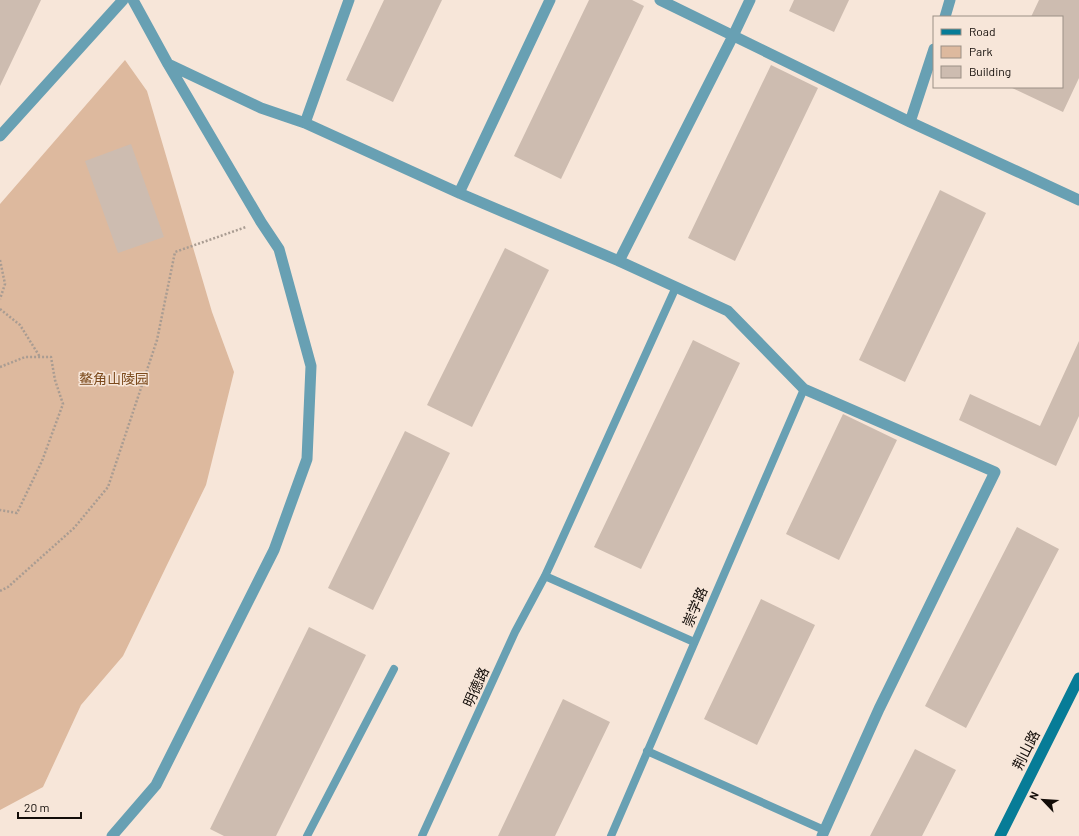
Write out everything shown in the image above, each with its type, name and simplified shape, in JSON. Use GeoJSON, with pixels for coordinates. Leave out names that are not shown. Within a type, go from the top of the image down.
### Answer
{"type":"FeatureCollection","features":[{"type":"Feature","properties":{"kind":"main road","name":"荆山路"},"geometry":{"type":"LineString","coordinates":[[1000,836],[1079,678]]}},
{"type":"Feature","properties":{"kind":"street"},"geometry":{"type":"LineString","coordinates":[[0,136],[123,0]]}},
{"type":"Feature","properties":{"kind":"street"},"geometry":{"type":"LineString","coordinates":[[112,836],[156,785],[274,550],[307,459],[311,366],[279,249],[261,222],[168,64],[133,0]]}},
{"type":"Feature","properties":{"kind":"street"},"geometry":{"type":"LineString","coordinates":[[305,123],[349,0]]}},
{"type":"Feature","properties":{"kind":"street"},"geometry":{"type":"LineString","coordinates":[[459,193],[550,0]]}},
{"type":"Feature","properties":{"kind":"street"},"geometry":{"type":"LineString","coordinates":[[660,0],[910,122],[1079,200]]}},
{"type":"Feature","properties":{"kind":"street"},"geometry":{"type":"LineString","coordinates":[[619,261],[750,0]]}},
{"type":"Feature","properties":{"kind":"street"},"geometry":{"type":"LineString","coordinates":[[945,16],[950,0]]}},
{"type":"Feature","properties":{"kind":"street"},"geometry":{"type":"LineString","coordinates":[[910,122],[933,52]]}},
{"type":"Feature","properties":{"kind":"street"},"geometry":{"type":"LineString","coordinates":[[168,64],[261,108],[305,123],[459,193],[619,261],[728,312],[804,389],[995,472],[878,710],[823,833]]}},
{"type":"Feature","properties":{"kind":"lane","name":"明德路"},"geometry":{"type":"LineString","coordinates":[[422,836],[515,632],[545,576],[676,287]]}},
{"type":"Feature","properties":{"kind":"lane","name":"崇学路"},"geometry":{"type":"LineString","coordinates":[[611,836],[804,389]]}},
{"type":"Feature","properties":{"kind":"lane"},"geometry":{"type":"LineString","coordinates":[[545,576],[694,642]]}},
{"type":"Feature","properties":{"kind":"lane"},"geometry":{"type":"LineString","coordinates":[[307,836],[394,669]]}},
{"type":"Feature","properties":{"kind":"lane"},"geometry":{"type":"LineString","coordinates":[[647,751],[823,833]]}},
{"type":"Feature","properties":{"kind":"path"},"geometry":{"type":"LineString","coordinates":[[0,591],[8,587],[74,528],[108,487],[157,340],[175,252],[261,222]]}},
{"type":"Feature","properties":{"kind":"path"},"geometry":{"type":"LineString","coordinates":[[0,260],[5,284],[0,299]]}},
{"type":"Feature","properties":{"kind":"path"},"geometry":{"type":"LineString","coordinates":[[0,309],[20,325],[40,357]]}},
{"type":"Feature","properties":{"kind":"path"},"geometry":{"type":"LineString","coordinates":[[0,367],[25,357],[51,357],[55,380],[63,404],[42,461],[17,513],[0,510]]}},
{"type":"Feature","properties":{"kind":"green space","name":"鳌角山陵园"},"geometry":{"type":"Polygon","coordinates":[[[125,60],[147,91],[212,312],[234,372],[206,485],[123,656],[81,705],[43,787],[0,810],[0,204],[125,60]]]}},
{"type":"Feature","properties":{"kind":"building"},"geometry":{"type":"Polygon","coordinates":[[[0,0],[41,0],[0,86],[0,0]]]}},
{"type":"Feature","properties":{"kind":"building"},"geometry":{"type":"Polygon","coordinates":[[[384,0],[442,0],[393,102],[346,80],[384,0]]]}},
{"type":"Feature","properties":{"kind":"building"},"geometry":{"type":"Polygon","coordinates":[[[589,0],[632,0],[644,6],[561,179],[514,156],[589,0]]]}},
{"type":"Feature","properties":{"kind":"building"},"geometry":{"type":"Polygon","coordinates":[[[794,0],[849,0],[834,32],[789,11],[794,0]]]}},
{"type":"Feature","properties":{"kind":"building"},"geometry":{"type":"Polygon","coordinates":[[[1039,0],[1079,0],[1079,78],[1063,112],[1012,88],[1063,88],[1063,16],[1031,16],[1039,0]]]}},
{"type":"Feature","properties":{"kind":"building"},"geometry":{"type":"Polygon","coordinates":[[[771,65],[818,88],[735,261],[688,238],[771,65]]]}},
{"type":"Feature","properties":{"kind":"building"},"geometry":{"type":"Polygon","coordinates":[[[131,144],[164,237],[118,253],[85,161],[131,144]]]}},
{"type":"Feature","properties":{"kind":"building"},"geometry":{"type":"Polygon","coordinates":[[[940,190],[986,213],[905,382],[859,360],[940,190]]]}},
{"type":"Feature","properties":{"kind":"building"},"geometry":{"type":"Polygon","coordinates":[[[505,248],[549,270],[472,427],[427,405],[505,248]]]}},
{"type":"Feature","properties":{"kind":"building"},"geometry":{"type":"Polygon","coordinates":[[[693,340],[740,363],[641,569],[594,547],[693,340]]]}},
{"type":"Feature","properties":{"kind":"building"},"geometry":{"type":"Polygon","coordinates":[[[1079,341],[1079,416],[1056,466],[959,420],[970,394],[1040,426],[1079,341]]]}},
{"type":"Feature","properties":{"kind":"building"},"geometry":{"type":"Polygon","coordinates":[[[843,414],[897,440],[839,560],[786,534],[843,414]]]}},
{"type":"Feature","properties":{"kind":"building"},"geometry":{"type":"Polygon","coordinates":[[[405,431],[450,453],[373,610],[328,588],[405,431]]]}},
{"type":"Feature","properties":{"kind":"building"},"geometry":{"type":"Polygon","coordinates":[[[1017,527],[1059,549],[966,728],[925,706],[1017,527]]]}},
{"type":"Feature","properties":{"kind":"building"},"geometry":{"type":"Polygon","coordinates":[[[761,599],[815,625],[757,745],[704,719],[761,599]]]}},
{"type":"Feature","properties":{"kind":"building"},"geometry":{"type":"Polygon","coordinates":[[[309,627],[366,655],[276,836],[224,836],[210,829],[309,627]]]}},
{"type":"Feature","properties":{"kind":"building"},"geometry":{"type":"Polygon","coordinates":[[[563,699],[610,722],[555,836],[498,836],[563,699]]]}},
{"type":"Feature","properties":{"kind":"building"},"geometry":{"type":"Polygon","coordinates":[[[915,749],[956,770],[922,836],[870,836],[915,749]]]}}]}
